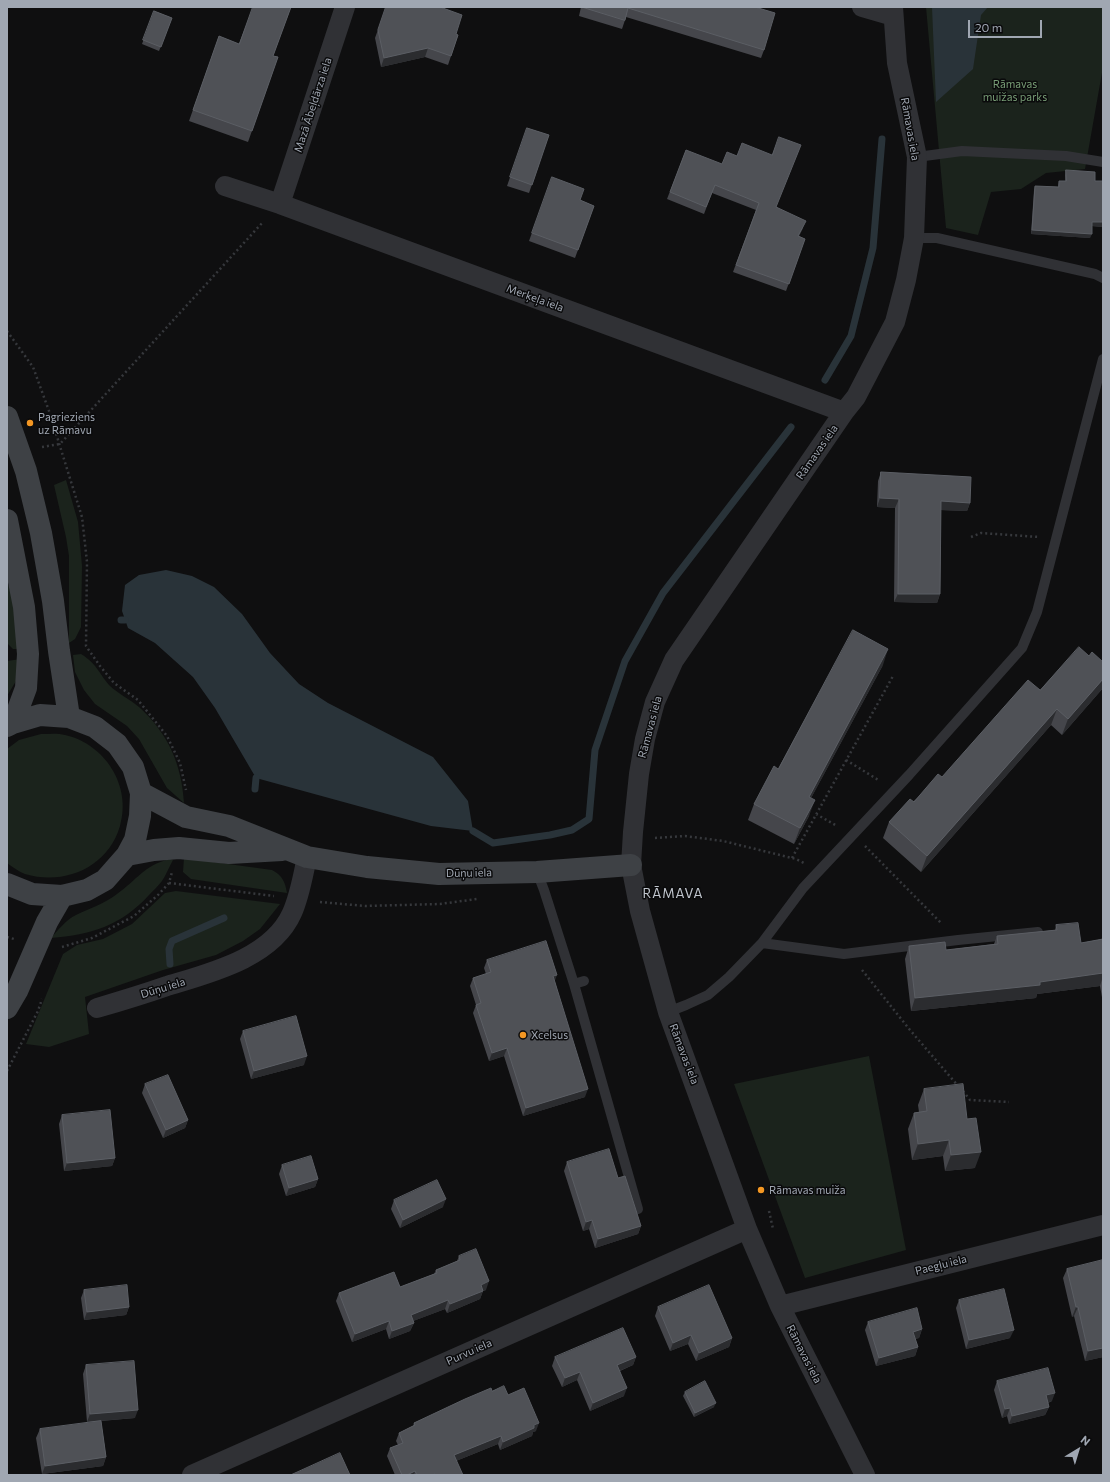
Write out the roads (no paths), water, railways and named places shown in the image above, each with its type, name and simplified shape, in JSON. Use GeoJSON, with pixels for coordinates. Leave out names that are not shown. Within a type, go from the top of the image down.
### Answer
{"type":"FeatureCollection","features":[{"type":"Feature","properties":{"kind":"main road"},"geometry":{"type":"LineString","coordinates":[[7,417],[26,471],[42,533],[53,601],[58,651],[69,717]]}},
{"type":"Feature","properties":{"kind":"main road"},"geometry":{"type":"LineString","coordinates":[[7,520],[24,607],[28,654],[26,688],[10,724]]}},
{"type":"Feature","properties":{"kind":"main road"},"geometry":{"type":"LineString","coordinates":[[7,884],[32,894],[62,896],[87,890],[105,880],[127,856],[135,840],[140,816],[141,793],[133,767],[117,744],[95,727],[69,717],[40,716],[10,724]]}},
{"type":"Feature","properties":{"kind":"main road","name":"Dūņu iela"},"geometry":{"type":"LineString","coordinates":[[141,793],[186,817],[229,826],[297,853],[367,867],[439,874],[537,872],[632,865]]}},
{"type":"Feature","properties":{"kind":"main road","name":"Dūņu iela"},"geometry":{"type":"LineString","coordinates":[[127,856],[154,850],[179,848],[229,853],[297,853]]}},
{"type":"Feature","properties":{"kind":"main road"},"geometry":{"type":"LineString","coordinates":[[7,1008],[17,991],[47,922],[62,896]]}},
{"type":"Feature","properties":{"kind":"street","name":"Mazā Ābeļdārza iela"},"geometry":{"type":"LineString","coordinates":[[280,204],[345,7]]}},
{"type":"Feature","properties":{"kind":"street"},"geometry":{"type":"LineString","coordinates":[[862,7],[893,12]]}},
{"type":"Feature","properties":{"kind":"street","name":"Rāmavas iela"},"geometry":{"type":"LineString","coordinates":[[865,1475],[780,1306],[747,1229],[696,1085],[668,1012],[640,911],[632,865],[632,832],[645,738],[656,702],[674,660],[844,412],[856,397],[895,322],[906,280],[914,238],[917,157],[897,63],[893,12]]}},
{"type":"Feature","properties":{"kind":"street","name":"Merķeļa iela"},"geometry":{"type":"LineString","coordinates":[[225,186],[280,204],[844,412]]}},
{"type":"Feature","properties":{"kind":"street","name":"Dūņu iela"},"geometry":{"type":"LineString","coordinates":[[97,1008],[220,970],[259,950],[279,932],[292,913],[301,884],[297,853]]}},
{"type":"Feature","properties":{"kind":"street","name":"Paegļu iela"},"geometry":{"type":"LineString","coordinates":[[780,1306],[1103,1225]]}},
{"type":"Feature","properties":{"kind":"street","name":"Purvu iela"},"geometry":{"type":"LineString","coordinates":[[192,1475],[747,1229]]}},
{"type":"Feature","properties":{"kind":"lane"},"geometry":{"type":"LineString","coordinates":[[917,157],[962,151],[1066,156],[1103,162]]}},
{"type":"Feature","properties":{"kind":"lane"},"geometry":{"type":"LineString","coordinates":[[914,238],[938,238],[1095,274],[1103,278]]}},
{"type":"Feature","properties":{"kind":"lane"},"geometry":{"type":"LineString","coordinates":[[668,1012],[708,995],[729,977],[762,943],[803,888],[817,872],[894,790],[1022,648],[1037,612],[1055,538],[1103,359]]}},
{"type":"Feature","properties":{"kind":"lane"},"geometry":{"type":"LineString","coordinates":[[537,872],[574,984],[638,1208]]}},
{"type":"Feature","properties":{"kind":"lane"},"geometry":{"type":"LineString","coordinates":[[762,943],[844,954],[1038,932]]}},
{"type":"Feature","properties":{"kind":"lane"},"geometry":{"type":"LineString","coordinates":[[574,984],[584,981]]}},
{"type":"Feature","properties":{"kind":"waterway"},"geometry":{"type":"LineString","coordinates":[[825,380],[851,336],[873,248],[882,139]]}},
{"type":"Feature","properties":{"kind":"waterway"},"geometry":{"type":"LineString","coordinates":[[473,831],[493,843],[550,835],[572,830],[589,819],[595,750],[625,661],[663,593],[791,427]]}},
{"type":"Feature","properties":{"kind":"waterway"},"geometry":{"type":"LineString","coordinates":[[255,789],[256,778]]}},
{"type":"Feature","properties":{"kind":"waterway"},"geometry":{"type":"LineString","coordinates":[[170,964],[169,949],[172,941],[224,918]]}},
{"type":"Feature","properties":{"kind":"place","name":"Pagrieziens uz Rāmavu"},"geometry":{"type":"Point","coordinates":[30,423]}},
{"type":"Feature","properties":{"kind":"place","name":"Xcelsus"},"geometry":{"type":"Point","coordinates":[523,1035]}},
{"type":"Feature","properties":{"kind":"place","name":"Rāmavas muiža"},"geometry":{"type":"Point","coordinates":[761,1190]}},
{"type":"Feature","properties":{"kind":"district","name":"RĀMAVA"},"geometry":{"type":"Point","coordinates":[673,894]}},
{"type":"Feature","properties":{"kind":"park label","name":"Rāmavas muižas parks"},"geometry":{"type":"Point","coordinates":[1015,90]}}]}
